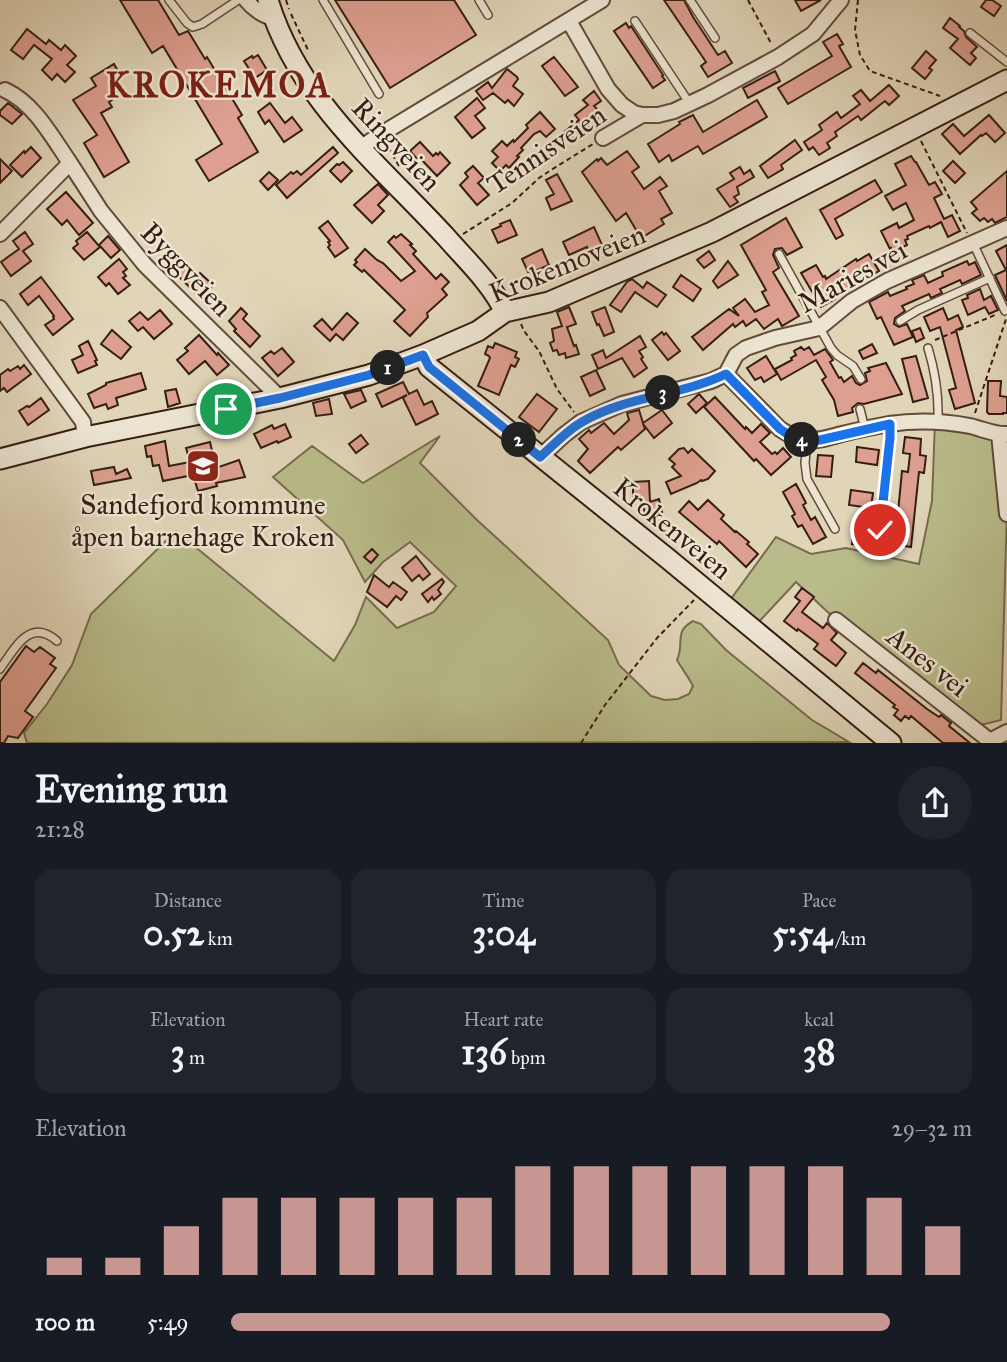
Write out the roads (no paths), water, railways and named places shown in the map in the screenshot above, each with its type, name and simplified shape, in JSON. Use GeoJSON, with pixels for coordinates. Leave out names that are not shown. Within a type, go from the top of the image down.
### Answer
{"type":"FeatureCollection","features":[{"type":"Feature","properties":{"kind":"main road","name":"Ringveien"},"geometry":{"type":"LineString","coordinates":[[268,0],[294,62],[318,99],[360,148],[473,267],[513,316]]}},
{"type":"Feature","properties":{"kind":"main road","name":"Krokemoveien"},"geometry":{"type":"LineString","coordinates":[[0,459],[85,437],[280,398],[369,375],[423,355],[691,242],[1007,80]]}},
{"type":"Feature","properties":{"kind":"main road","name":"Krokenveien"},"geometry":{"type":"LineString","coordinates":[[423,355],[429,367],[891,743]]}},
{"type":"Feature","properties":{"kind":"street"},"geometry":{"type":"LineString","coordinates":[[246,0],[252,8],[274,19]]}},
{"type":"Feature","properties":{"kind":"street"},"geometry":{"type":"LineString","coordinates":[[360,148],[603,0]]}},
{"type":"Feature","properties":{"kind":"street","name":"Tennisveien"},"geometry":{"type":"LineString","coordinates":[[569,21],[608,89],[622,105],[634,113],[658,115],[674,111],[778,57],[813,34],[841,0]]}},
{"type":"Feature","properties":{"kind":"street","name":"Byggveien"},"geometry":{"type":"LineString","coordinates":[[5,90],[32,108],[101,211],[145,265],[280,398]]}},
{"type":"Feature","properties":{"kind":"street","name":"Tennisveien"},"geometry":{"type":"LineString","coordinates":[[603,138],[642,115]]}},
{"type":"Feature","properties":{"kind":"street"},"geometry":{"type":"LineString","coordinates":[[0,234],[70,163]]}},
{"type":"Feature","properties":{"kind":"street","name":"Maries vei"},"geometry":{"type":"LineString","coordinates":[[726,374],[736,355],[746,348],[819,328],[868,290],[1007,228]]}},
{"type":"Feature","properties":{"kind":"street"},"geometry":{"type":"LineString","coordinates":[[0,308],[83,422],[85,437]]}},
{"type":"Feature","properties":{"kind":"street"},"geometry":{"type":"LineString","coordinates":[[540,457],[581,422],[622,404],[711,381],[726,374],[780,429],[807,441],[909,422],[970,426],[1003,434],[1007,514]]}},
{"type":"Feature","properties":{"kind":"street","name":"Anes vei"},"geometry":{"type":"LineString","coordinates":[[836,620],[989,742]]}},
{"type":"Feature","properties":{"kind":"street"},"geometry":{"type":"LineString","coordinates":[[989,742],[1007,732]]}},
{"type":"Feature","properties":{"kind":"lane"},"geometry":{"type":"LineString","coordinates":[[169,0],[193,27],[238,0]]}},
{"type":"Feature","properties":{"kind":"lane"},"geometry":{"type":"LineString","coordinates":[[323,0],[379,94]]}},
{"type":"Feature","properties":{"kind":"lane"},"geometry":{"type":"LineString","coordinates":[[479,0],[488,15]]}},
{"type":"Feature","properties":{"kind":"lane"},"geometry":{"type":"LineString","coordinates":[[690,0],[715,38]]}},
{"type":"Feature","properties":{"kind":"lane"},"geometry":{"type":"LineString","coordinates":[[635,22],[690,103]]}},
{"type":"Feature","properties":{"kind":"lane"},"geometry":{"type":"LineString","coordinates":[[970,33],[1007,62]]}},
{"type":"Feature","properties":{"kind":"lane"},"geometry":{"type":"LineString","coordinates":[[973,242],[1005,311]]}},
{"type":"Feature","properties":{"kind":"lane"},"geometry":{"type":"LineString","coordinates":[[779,254],[819,328],[837,355],[852,366],[861,379]]}},
{"type":"Feature","properties":{"kind":"lane"},"geometry":{"type":"LineString","coordinates":[[900,321],[918,310],[990,278]]}},
{"type":"Feature","properties":{"kind":"lane"},"geometry":{"type":"LineString","coordinates":[[929,348],[939,399],[938,422]]}},
{"type":"Feature","properties":{"kind":"lane"},"geometry":{"type":"LineString","coordinates":[[860,410],[865,429]]}},
{"type":"Feature","properties":{"kind":"lane"},"geometry":{"type":"LineString","coordinates":[[880,530],[890,424]]}},
{"type":"Feature","properties":{"kind":"lane"},"geometry":{"type":"LineString","coordinates":[[807,441],[807,479],[835,529]]}},
{"type":"Feature","properties":{"kind":"lane"},"geometry":{"type":"LineString","coordinates":[[0,669],[29,634],[44,633],[57,641]]}},
{"type":"Feature","properties":{"kind":"place","name":"Sandefjord kommune åpen barnehage Kroken"},"geometry":{"type":"Point","coordinates":[203,466]}},
{"type":"Feature","properties":{"kind":"district","name":"KROKEMOA"},"geometry":{"type":"Point","coordinates":[219,85]}}]}
